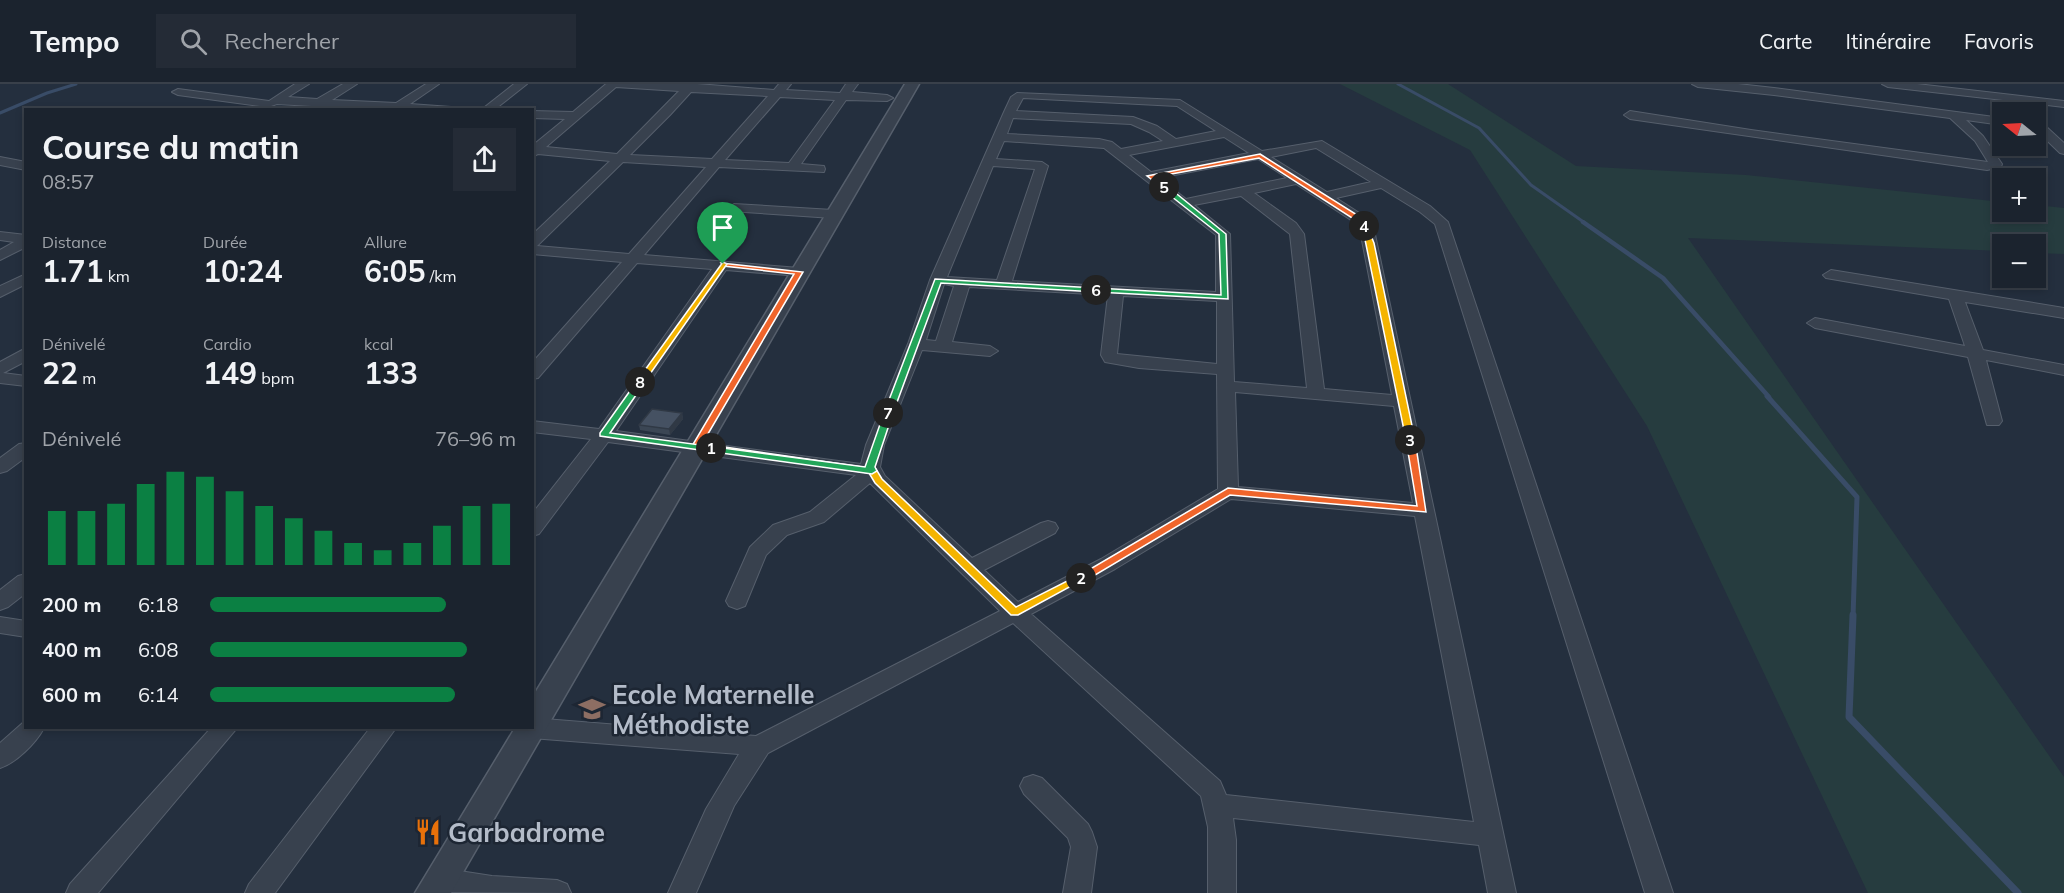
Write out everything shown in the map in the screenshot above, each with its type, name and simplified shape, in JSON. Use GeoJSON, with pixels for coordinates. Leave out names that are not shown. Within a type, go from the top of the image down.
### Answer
{"type":"FeatureCollection","features":[{"type":"Feature","properties":{"kind":"street"},"geometry":{"type":"LineString","coordinates":[[267,105],[303,84]]}},
{"type":"Feature","properties":{"kind":"street"},"geometry":{"type":"LineString","coordinates":[[310,108],[351,84]]}},
{"type":"Feature","properties":{"kind":"street"},"geometry":{"type":"LineString","coordinates":[[178,92],[267,105],[319,102],[397,108],[433,84]]}},
{"type":"Feature","properties":{"kind":"street"},"geometry":{"type":"LineString","coordinates":[[489,108],[521,84]]}},
{"type":"Feature","properties":{"kind":"street"},"geometry":{"type":"LineString","coordinates":[[534,152],[616,84],[848,92],[887,98]]}},
{"type":"Feature","properties":{"kind":"street"},"geometry":{"type":"LineString","coordinates":[[534,717],[542,691],[697,446],[912,84]]}},
{"type":"Feature","properties":{"kind":"street"},"geometry":{"type":"LineString","coordinates":[[1698,84],[1774,90],[1853,103],[1992,120]]}},
{"type":"Feature","properties":{"kind":"street"},"geometry":{"type":"LineString","coordinates":[[1888,84],[2064,105]]}},
{"type":"Feature","properties":{"kind":"street"},"geometry":{"type":"LineString","coordinates":[[1991,84],[1999,97]]}},
{"type":"Feature","properties":{"kind":"street"},"geometry":{"type":"LineString","coordinates":[[534,241],[666,113],[689,86]]}},
{"type":"Feature","properties":{"kind":"street"},"geometry":{"type":"LineString","coordinates":[[534,372],[781,89]]}},
{"type":"Feature","properties":{"kind":"street"},"geometry":{"type":"LineString","coordinates":[[793,168],[848,92]]}},
{"type":"Feature","properties":{"kind":"street"},"geometry":{"type":"LineString","coordinates":[[1222,893],[1222,827],[1219,805],[1211,789],[1014,612],[878,480],[870,467],[876,445],[916,344],[938,280],[1017,97],[1029,94],[1180,103],[1359,219],[1367,230],[1502,893]]}},
{"type":"Feature","properties":{"kind":"street"},"geometry":{"type":"LineString","coordinates":[[534,114],[576,116]]}},
{"type":"Feature","properties":{"kind":"street"},"geometry":{"type":"LineString","coordinates":[[1010,114],[1133,121],[1153,129],[1174,143]]}},
{"type":"Feature","properties":{"kind":"street"},"geometry":{"type":"LineString","coordinates":[[1630,115],[1751,135],[1987,166],[1996,164],[1979,139],[1953,116]]}},
{"type":"Feature","properties":{"kind":"street"},"geometry":{"type":"LineString","coordinates":[[2046,125],[2055,126]]}},
{"type":"Feature","properties":{"kind":"street"},"geometry":{"type":"LineString","coordinates":[[1120,153],[1226,133]]}},
{"type":"Feature","properties":{"kind":"street"},"geometry":{"type":"LineString","coordinates":[[2046,133],[2064,150]]}},
{"type":"Feature","properties":{"kind":"street"},"geometry":{"type":"LineString","coordinates":[[1001,137],[1108,145],[1223,234],[1228,492]]}},
{"type":"Feature","properties":{"kind":"street"},"geometry":{"type":"LineString","coordinates":[[1150,176],[1318,144],[1384,183],[1441,222],[1659,893]]}},
{"type":"Feature","properties":{"kind":"street"},"geometry":{"type":"LineString","coordinates":[[534,152],[819,169]]}},
{"type":"Feature","properties":{"kind":"street"},"geometry":{"type":"LineString","coordinates":[[0,161],[24,166]]}},
{"type":"Feature","properties":{"kind":"street"},"geometry":{"type":"LineString","coordinates":[[990,162],[1042,166],[1004,285]]}},
{"type":"Feature","properties":{"kind":"street"},"geometry":{"type":"LineString","coordinates":[[1185,203],[1298,180]]}},
{"type":"Feature","properties":{"kind":"street"},"geometry":{"type":"LineString","coordinates":[[1324,197],[1384,183]]}},
{"type":"Feature","properties":{"kind":"street"},"geometry":{"type":"LineString","coordinates":[[1243,191],[1291,226],[1297,234],[1316,394]]}},
{"type":"Feature","properties":{"kind":"street"},"geometry":{"type":"LineString","coordinates":[[734,208],[833,214]]}},
{"type":"Feature","properties":{"kind":"street"},"geometry":{"type":"LineString","coordinates":[[0,236],[24,240]]}},
{"type":"Feature","properties":{"kind":"street"},"geometry":{"type":"LineString","coordinates":[[0,256],[24,241]]}},
{"type":"Feature","properties":{"kind":"street"},"geometry":{"type":"LineString","coordinates":[[534,250],[799,272]]}},
{"type":"Feature","properties":{"kind":"street"},"geometry":{"type":"LineString","coordinates":[[534,526],[604,435],[723,264]]}},
{"type":"Feature","properties":{"kind":"street"},"geometry":{"type":"LineString","coordinates":[[1831,274],[2064,313]]}},
{"type":"Feature","properties":{"kind":"street"},"geometry":{"type":"LineString","coordinates":[[0,292],[24,279]]}},
{"type":"Feature","properties":{"kind":"street"},"geometry":{"type":"LineString","coordinates":[[938,280],[1225,297]]}},
{"type":"Feature","properties":{"kind":"street"},"geometry":{"type":"LineString","coordinates":[[942,346],[963,283]]}},
{"type":"Feature","properties":{"kind":"street"},"geometry":{"type":"LineString","coordinates":[[1116,291],[1109,355],[1111,358],[1316,394],[1402,401]]}},
{"type":"Feature","properties":{"kind":"street"},"geometry":{"type":"LineString","coordinates":[[1955,295],[1976,354],[1993,421]]}},
{"type":"Feature","properties":{"kind":"street"},"geometry":{"type":"LineString","coordinates":[[1815,323],[2064,370]]}},
{"type":"Feature","properties":{"kind":"street"},"geometry":{"type":"LineString","coordinates":[[916,344],[990,351]]}},
{"type":"Feature","properties":{"kind":"street"},"geometry":{"type":"LineString","coordinates":[[0,369],[24,354]]}},
{"type":"Feature","properties":{"kind":"street"},"geometry":{"type":"LineString","coordinates":[[0,378],[24,381]]}},
{"type":"Feature","properties":{"kind":"street"},"geometry":{"type":"LineString","coordinates":[[534,426],[697,446],[872,471]]}},
{"type":"Feature","properties":{"kind":"street"},"geometry":{"type":"LineString","coordinates":[[0,467],[24,449]]}},
{"type":"Feature","properties":{"kind":"street"},"geometry":{"type":"LineString","coordinates":[[738,601],[757,552],[780,530],[818,517],[872,471]]}},
{"type":"Feature","properties":{"kind":"street"},"geometry":{"type":"LineString","coordinates":[[682,893],[719,808],[740,769],[759,746],[1108,564],[1228,492],[1423,510]]}},
{"type":"Feature","properties":{"kind":"street"},"geometry":{"type":"LineString","coordinates":[[969,569],[1048,528]]}},
{"type":"Feature","properties":{"kind":"street"},"geometry":{"type":"LineString","coordinates":[[0,602],[24,583]]}},
{"type":"Feature","properties":{"kind":"street"},"geometry":{"type":"LineString","coordinates":[[0,625],[24,629]]}},
{"type":"Feature","properties":{"kind":"street"},"geometry":{"type":"LineString","coordinates":[[534,727],[759,746]]}},
{"type":"Feature","properties":{"kind":"street"},"geometry":{"type":"LineString","coordinates":[[0,758],[31,729]]}},
{"type":"Feature","properties":{"kind":"street"},"geometry":{"type":"LineString","coordinates":[[80,893],[224,729]]}},
{"type":"Feature","properties":{"kind":"street"},"geometry":{"type":"LineString","coordinates":[[260,893],[383,729]]}},
{"type":"Feature","properties":{"kind":"street"},"geometry":{"type":"LineString","coordinates":[[530,729],[436,887],[557,893]]}},
{"type":"Feature","properties":{"kind":"street"},"geometry":{"type":"LineString","coordinates":[[1033,786],[1079,832],[1084,847],[1077,893]]}},
{"type":"Feature","properties":{"kind":"street"},"geometry":{"type":"LineString","coordinates":[[1219,805],[1490,836]]}},
{"type":"Feature","properties":{"kind":"green space"},"geometry":{"type":"Polygon","coordinates":[[[1340,84],[1448,84],[1576,166],[1746,175],[1992,201],[1992,222],[2046,222],[2046,206],[2064,208],[2064,254],[2046,253],[2046,234],[1992,234],[1992,251],[1688,238],[2064,777],[2064,893],[1868,893],[1647,426],[1470,150],[1340,84]]]}},
{"type":"Feature","properties":{"kind":"building"},"geometry":{"type":"Polygon","coordinates":[[[652,409],[682,413],[669,429],[639,425],[652,409]]]}},
{"type":"Feature","properties":{"kind":"waterway"},"geometry":{"type":"LineString","coordinates":[[0,113],[47,93],[76,84]]}},
{"type":"Feature","properties":{"kind":"waterway"},"geometry":{"type":"LineString","coordinates":[[1398,84],[1479,128],[1531,185],[1585,223]]}},
{"type":"Feature","properties":{"kind":"waterway"},"geometry":{"type":"LineString","coordinates":[[1583,222],[1663,278],[1769,397]]}},
{"type":"Feature","properties":{"kind":"waterway"},"geometry":{"type":"LineString","coordinates":[[1767,396],[1857,497],[1853,617]]}},
{"type":"Feature","properties":{"kind":"waterway"},"geometry":{"type":"LineString","coordinates":[[1853,615],[1849,717],[2018,893]]}},
{"type":"Feature","properties":{"kind":"place","name":"Ecole Maternelle Méthodiste"},"geometry":{"type":"Point","coordinates":[592,709]}},
{"type":"Feature","properties":{"kind":"place","name":"Garbadrome"},"geometry":{"type":"Point","coordinates":[428,832]}},
{"type":"Feature","properties":{"kind":"route"},"geometry":{"type":"LineString","coordinates":[[723,264],[604,435],[872,471],[870,467],[876,445],[916,344],[938,280],[1225,297],[1223,234],[1150,176],[1260,156],[1359,219],[1367,230],[1423,510],[1228,492],[1108,564],[1014,612],[878,480],[872,471],[697,446],[799,272],[723,264]]}}]}
